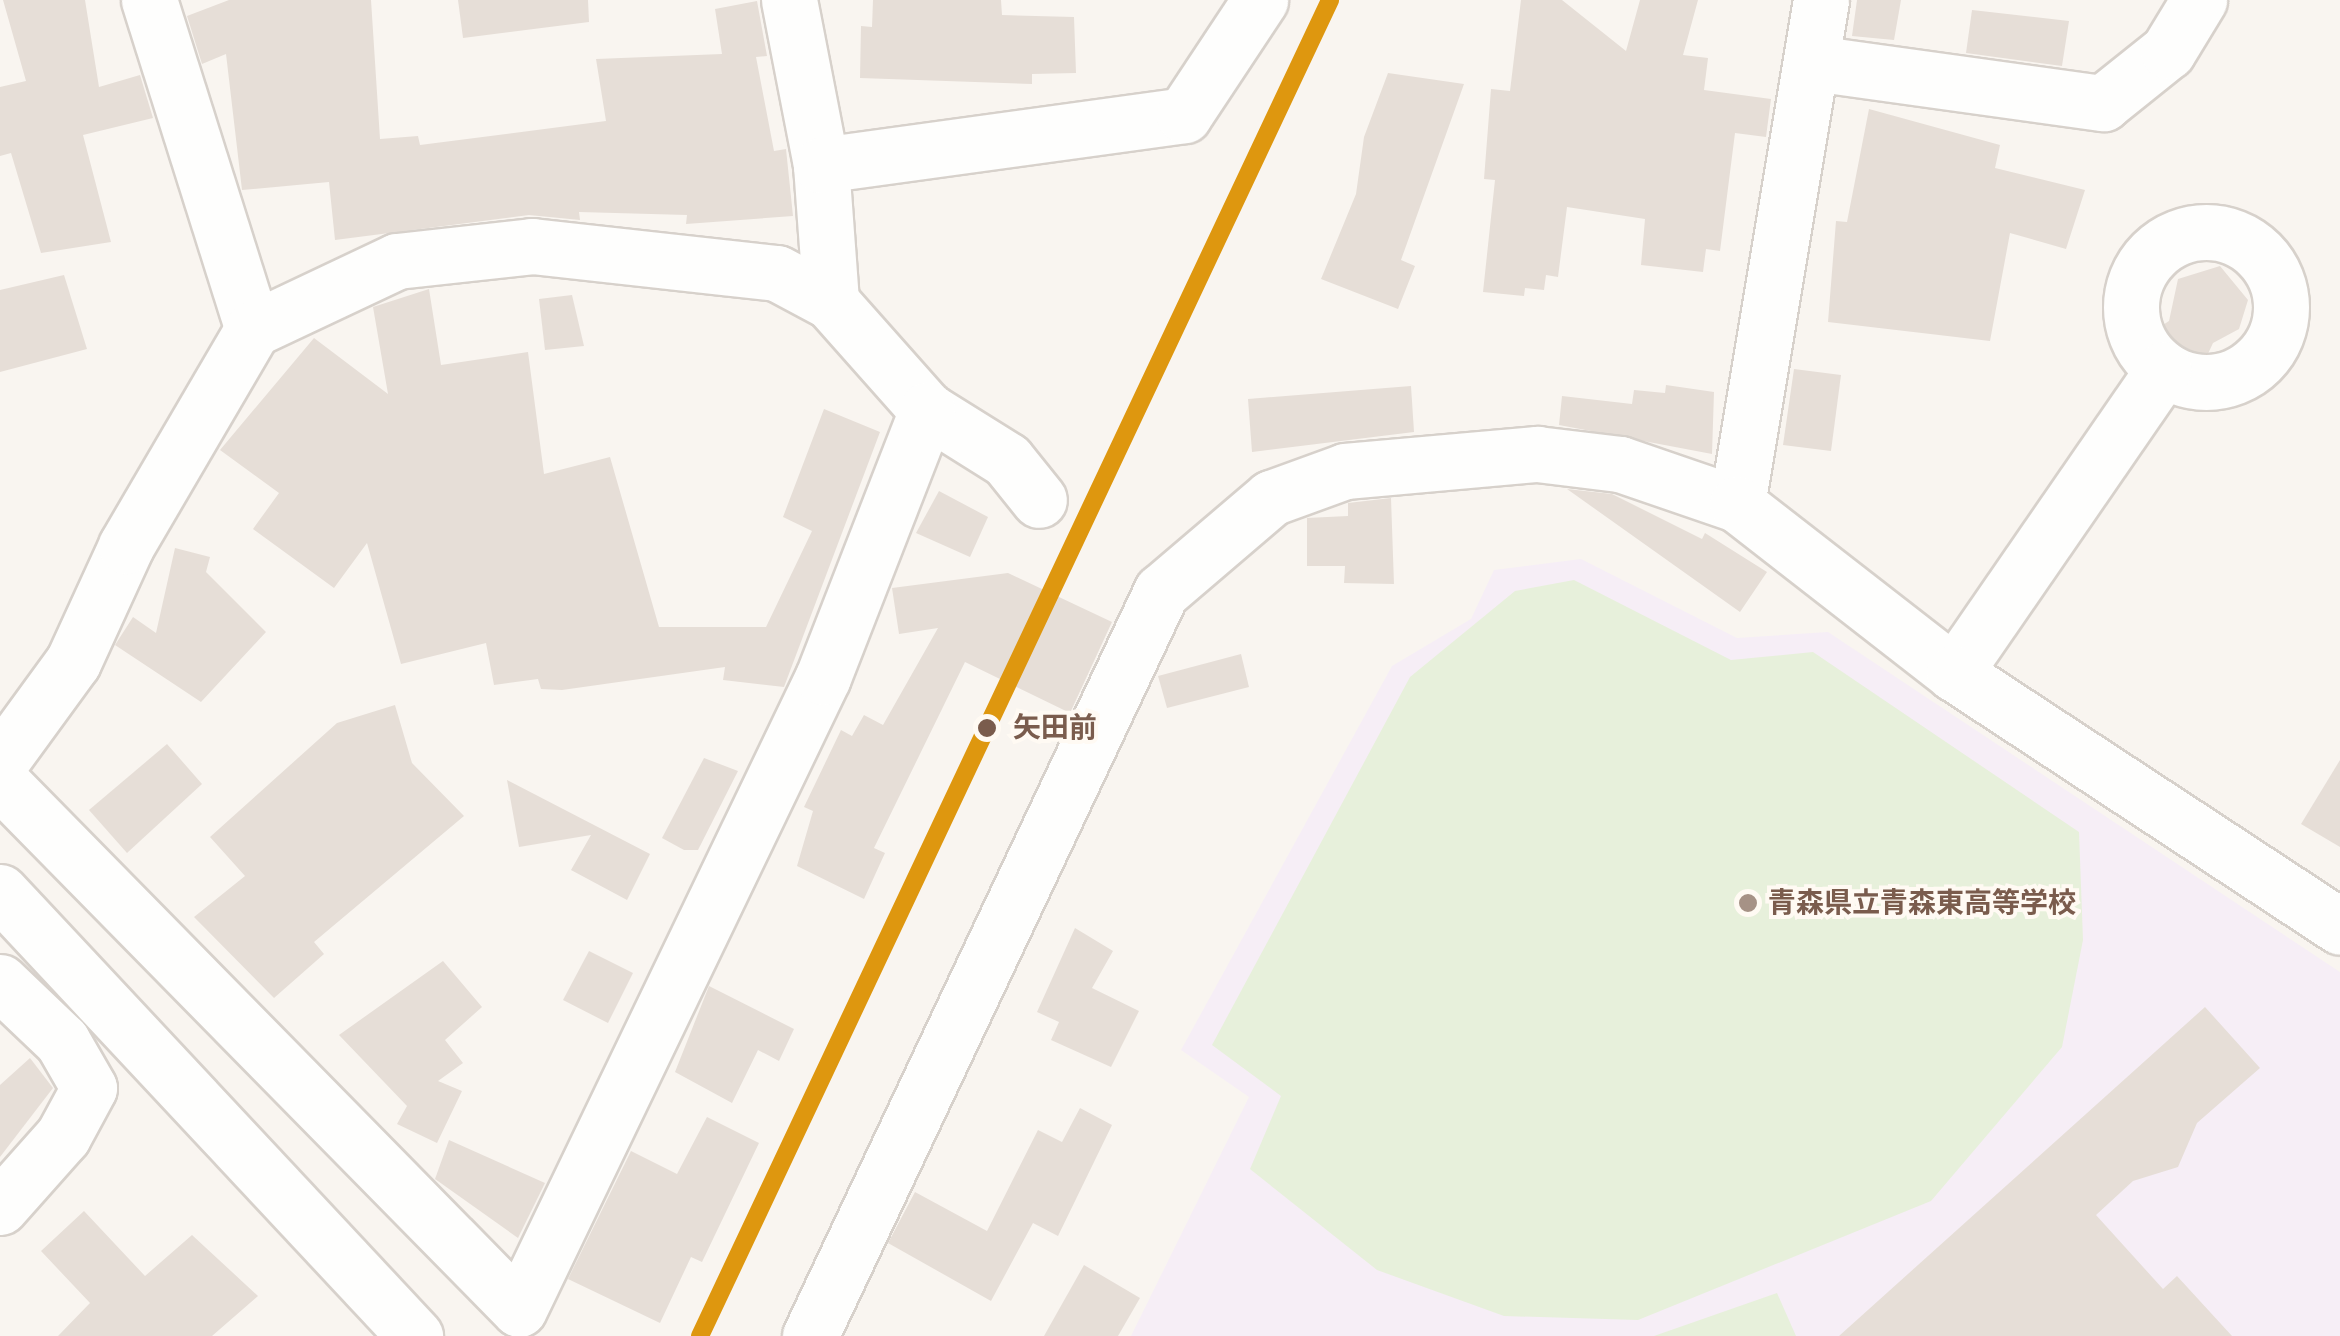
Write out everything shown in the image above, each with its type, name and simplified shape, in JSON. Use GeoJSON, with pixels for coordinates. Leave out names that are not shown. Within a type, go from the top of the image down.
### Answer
{"type":"FeatureCollection","features":[{"type":"Feature","properties":{"kind":"street"},"geometry":{"type":"LineString","coordinates":[[149,0],[253,329]]}},
{"type":"Feature","properties":{"kind":"street"},"geometry":{"type":"LineString","coordinates":[[789,0],[821,166],[831,302]]}},
{"type":"Feature","properties":{"kind":"street"},"geometry":{"type":"LineString","coordinates":[[821,166],[1184,114],[1260,0]]}},
{"type":"Feature","properties":{"kind":"street"},"geometry":{"type":"LineString","coordinates":[[1737,504],[1766,367],[1790,146],[1813,63],[1821,0]]}},
{"type":"Feature","properties":{"kind":"street"},"geometry":{"type":"LineString","coordinates":[[1813,63],[2103,103],[2168,51],[2199,0]]}},
{"type":"Feature","properties":{"kind":"street"},"geometry":{"type":"LineString","coordinates":[[0,762],[73,662],[126,546],[253,329],[397,261],[532,246],[711,260],[777,273],[831,302],[927,410],[1008,460],[1039,500]]}},
{"type":"Feature","properties":{"kind":"street"},"geometry":{"type":"LineString","coordinates":[[1954,673],[2164,369]]}},
{"type":"Feature","properties":{"kind":"street"},"geometry":{"type":"LineString","coordinates":[[0,781],[519,1308],[823,676],[927,410]]}},
{"type":"Feature","properties":{"kind":"street"},"geometry":{"type":"LineString","coordinates":[[810,1336],[1161,592],[1271,498],[1344,471],[1537,454],[1620,464],[1737,504],[1954,673],[2340,928]]}},
{"type":"Feature","properties":{"kind":"street"},"geometry":{"type":"LineString","coordinates":[[0,892],[415,1336]]}},
{"type":"Feature","properties":{"kind":"street"},"geometry":{"type":"LineString","coordinates":[[0,982],[62,1041],[90,1088],[62,1136],[0,1207]]}},
{"type":"Feature","properties":{"kind":"shaded area","name":"青森県立青森東高等学校"},"geometry":{"type":"Polygon","coordinates":[[[1581,559],[1737,638],[1828,632],[2340,972],[2340,1336],[1131,1336],[1249,1097],[1181,1050],[1392,666],[1471,619],[1494,570],[1581,559]]]}},
{"type":"Feature","properties":{"kind":"green space","name":"青森県立青森東高等学校"},"geometry":{"type":"Polygon","coordinates":[[[1574,580],[1731,660],[1813,652],[2079,832],[2083,940],[2062,1047],[1931,1201],[1638,1320],[1504,1316],[1377,1270],[1250,1169],[1281,1096],[1212,1045],[1410,677],[1515,591],[1574,580]]]}},
{"type":"Feature","properties":{"kind":"green space"},"geometry":{"type":"Polygon","coordinates":[[[1777,1293],[1796,1336],[1654,1336],[1777,1293]]]}},
{"type":"Feature","properties":{"kind":"building"},"geometry":{"type":"Polygon","coordinates":[[[3,0],[85,0],[99,87],[140,75],[153,118],[83,135],[111,242],[41,253],[11,153],[0,156],[0,87],[26,81],[3,0]]]}},
{"type":"Feature","properties":{"kind":"building"},"geometry":{"type":"Polygon","coordinates":[[[229,0],[371,0],[380,139],[418,136],[420,145],[606,121],[596,59],[722,54],[715,9],[757,1],[767,56],[756,57],[774,151],[786,149],[793,216],[686,224],[687,215],[579,212],[580,220],[529,215],[335,240],[329,182],[242,190],[226,54],[202,64],[187,16],[229,0]]]}},
{"type":"Feature","properties":{"kind":"building"},"geometry":{"type":"Polygon","coordinates":[[[458,0],[588,0],[589,22],[463,38],[458,0]]]}},
{"type":"Feature","properties":{"kind":"building"},"geometry":{"type":"Polygon","coordinates":[[[873,0],[1001,0],[1002,15],[1074,17],[1076,73],[1032,74],[1032,84],[860,78],[861,26],[872,27],[873,0]]]}},
{"type":"Feature","properties":{"kind":"building"},"geometry":{"type":"Polygon","coordinates":[[[1521,0],[1562,0],[1626,51],[1640,0],[1698,0],[1683,55],[1708,58],[1704,90],[1771,99],[1766,137],[1735,133],[1720,251],[1706,249],[1703,272],[1641,265],[1645,219],[1567,207],[1558,277],[1546,275],[1544,290],[1525,288],[1524,296],[1483,292],[1495,180],[1484,179],[1491,89],[1510,91],[1521,0]]]}},
{"type":"Feature","properties":{"kind":"building"},"geometry":{"type":"Polygon","coordinates":[[[1857,0],[1901,0],[1894,40],[1852,36],[1857,0]]]}},
{"type":"Feature","properties":{"kind":"building"},"geometry":{"type":"Polygon","coordinates":[[[1972,10],[2069,21],[2062,66],[1966,53],[1972,10]]]}},
{"type":"Feature","properties":{"kind":"building"},"geometry":{"type":"Polygon","coordinates":[[[1388,73],[1464,84],[1401,260],[1415,266],[1398,309],[1321,279],[1356,194],[1364,137],[1388,73]]]}},
{"type":"Feature","properties":{"kind":"building"},"geometry":{"type":"Polygon","coordinates":[[[1869,109],[2000,145],[1995,168],[2085,190],[2066,249],[2010,233],[1990,341],[1828,322],[1836,221],[1847,222],[1869,109]]]}},
{"type":"Feature","properties":{"kind":"building"},"geometry":{"type":"Polygon","coordinates":[[[2220,266],[2248,300],[2239,329],[2213,343],[2206,358],[2152,332],[2169,321],[2178,279],[2220,266]]]}},
{"type":"Feature","properties":{"kind":"building"},"geometry":{"type":"Polygon","coordinates":[[[64,275],[87,349],[0,372],[0,290],[64,275]]]}},
{"type":"Feature","properties":{"kind":"building"},"geometry":{"type":"Polygon","coordinates":[[[429,289],[441,365],[528,352],[544,474],[610,457],[659,627],[766,627],[812,531],[783,517],[824,409],[880,432],[784,687],[723,680],[725,667],[562,690],[541,689],[538,679],[494,685],[486,643],[401,664],[367,543],[334,588],[253,529],[279,493],[220,450],[314,338],[388,394],[373,307],[429,289]]]}},
{"type":"Feature","properties":{"kind":"building"},"geometry":{"type":"Polygon","coordinates":[[[572,295],[584,346],[545,350],[539,299],[572,295]]]}},
{"type":"Feature","properties":{"kind":"building"},"geometry":{"type":"Polygon","coordinates":[[[1794,369],[1841,375],[1831,451],[1783,445],[1794,369]]]}},
{"type":"Feature","properties":{"kind":"building"},"geometry":{"type":"Polygon","coordinates":[[[1666,385],[1714,392],[1712,454],[1559,425],[1562,396],[1632,404],[1634,390],[1665,393],[1666,385]]]}},
{"type":"Feature","properties":{"kind":"building"},"geometry":{"type":"Polygon","coordinates":[[[1411,386],[1414,432],[1252,452],[1248,399],[1411,386]]]}},
{"type":"Feature","properties":{"kind":"building"},"geometry":{"type":"Polygon","coordinates":[[[1567,489],[1612,494],[1702,539],[1705,533],[1767,572],[1740,612],[1567,489]]]}},
{"type":"Feature","properties":{"kind":"building"},"geometry":{"type":"Polygon","coordinates":[[[939,491],[988,517],[970,557],[916,533],[939,491]]]}},
{"type":"Feature","properties":{"kind":"building"},"geometry":{"type":"Polygon","coordinates":[[[1391,498],[1394,584],[1344,583],[1345,566],[1307,566],[1307,518],[1348,516],[1348,503],[1391,498]]]}},
{"type":"Feature","properties":{"kind":"building"},"geometry":{"type":"Polygon","coordinates":[[[175,548],[210,557],[206,572],[266,632],[201,702],[115,645],[133,617],[156,633],[175,548]]]}},
{"type":"Feature","properties":{"kind":"building"},"geometry":{"type":"Polygon","coordinates":[[[1008,573],[1112,622],[1070,713],[965,662],[874,848],[885,853],[864,899],[797,866],[813,811],[804,807],[841,730],[852,736],[864,715],[883,725],[938,628],[899,634],[892,588],[1008,573]]]}},
{"type":"Feature","properties":{"kind":"building"},"geometry":{"type":"Polygon","coordinates":[[[1241,654],[1249,687],[1167,708],[1158,676],[1241,654]]]}},
{"type":"Feature","properties":{"kind":"building"},"geometry":{"type":"Polygon","coordinates":[[[395,705],[412,763],[464,816],[314,942],[324,954],[274,998],[194,917],[245,876],[210,837],[337,723],[395,705]]]}},
{"type":"Feature","properties":{"kind":"building"},"geometry":{"type":"Polygon","coordinates":[[[167,744],[202,784],[127,853],[89,810],[167,744]]]}},
{"type":"Feature","properties":{"kind":"building"},"geometry":{"type":"Polygon","coordinates":[[[704,758],[738,771],[698,850],[684,850],[662,838],[704,758]]]}},
{"type":"Feature","properties":{"kind":"building"},"geometry":{"type":"Polygon","coordinates":[[[2340,760],[2340,847],[2301,824],[2340,760]]]}},
{"type":"Feature","properties":{"kind":"building"},"geometry":{"type":"Polygon","coordinates":[[[507,780],[650,854],[627,900],[571,870],[591,835],[519,847],[507,780]]]}},
{"type":"Feature","properties":{"kind":"building"},"geometry":{"type":"Polygon","coordinates":[[[1075,928],[1113,951],[1092,988],[1139,1011],[1111,1067],[1051,1040],[1059,1022],[1037,1012],[1075,928]]]}},
{"type":"Feature","properties":{"kind":"building"},"geometry":{"type":"Polygon","coordinates":[[[589,951],[633,973],[608,1023],[563,1000],[589,951]]]}},
{"type":"Feature","properties":{"kind":"building"},"geometry":{"type":"Polygon","coordinates":[[[443,961],[482,1007],[445,1040],[463,1063],[438,1081],[462,1091],[437,1143],[397,1124],[407,1106],[339,1035],[443,961]]]}},
{"type":"Feature","properties":{"kind":"building"},"geometry":{"type":"Polygon","coordinates":[[[709,986],[794,1029],[779,1061],[758,1050],[732,1103],[675,1072],[709,986]]]}},
{"type":"Feature","properties":{"kind":"building"},"geometry":{"type":"Polygon","coordinates":[[[2205,1007],[2260,1068],[2197,1123],[2178,1167],[2133,1181],[2096,1215],[2163,1289],[2177,1276],[2232,1336],[1839,1336],[2205,1007]]]}},
{"type":"Feature","properties":{"kind":"building"},"geometry":{"type":"Polygon","coordinates":[[[30,1058],[53,1088],[0,1157],[0,1085],[30,1058]]]}},
{"type":"Feature","properties":{"kind":"building"},"geometry":{"type":"Polygon","coordinates":[[[1080,1108],[1112,1125],[1058,1236],[1033,1223],[991,1301],[888,1243],[915,1192],[987,1231],[1038,1130],[1062,1142],[1080,1108]]]}},
{"type":"Feature","properties":{"kind":"building"},"geometry":{"type":"Polygon","coordinates":[[[707,1117],[759,1143],[702,1262],[691,1257],[660,1323],[568,1279],[631,1151],[677,1174],[707,1117]]]}},
{"type":"Feature","properties":{"kind":"building"},"geometry":{"type":"Polygon","coordinates":[[[449,1140],[545,1183],[518,1238],[435,1179],[449,1140]]]}},
{"type":"Feature","properties":{"kind":"building"},"geometry":{"type":"Polygon","coordinates":[[[84,1211],[145,1276],[192,1235],[258,1296],[212,1336],[58,1336],[90,1303],[41,1251],[84,1211]]]}},
{"type":"Feature","properties":{"kind":"building"},"geometry":{"type":"Polygon","coordinates":[[[1084,1265],[1140,1298],[1118,1336],[1044,1336],[1084,1265]]]}},
{"type":"Feature","properties":{"kind":"transit line"},"geometry":{"type":"LineString","coordinates":[[700,1336],[1330,0]]}},
{"type":"Feature","properties":{"kind":"place","name":"矢田前"},"geometry":{"type":"Point","coordinates":[987,728]}},
{"type":"Feature","properties":{"kind":"place","name":"青森県立青森東高等学校"},"geometry":{"type":"Point","coordinates":[1748,903]}}]}
